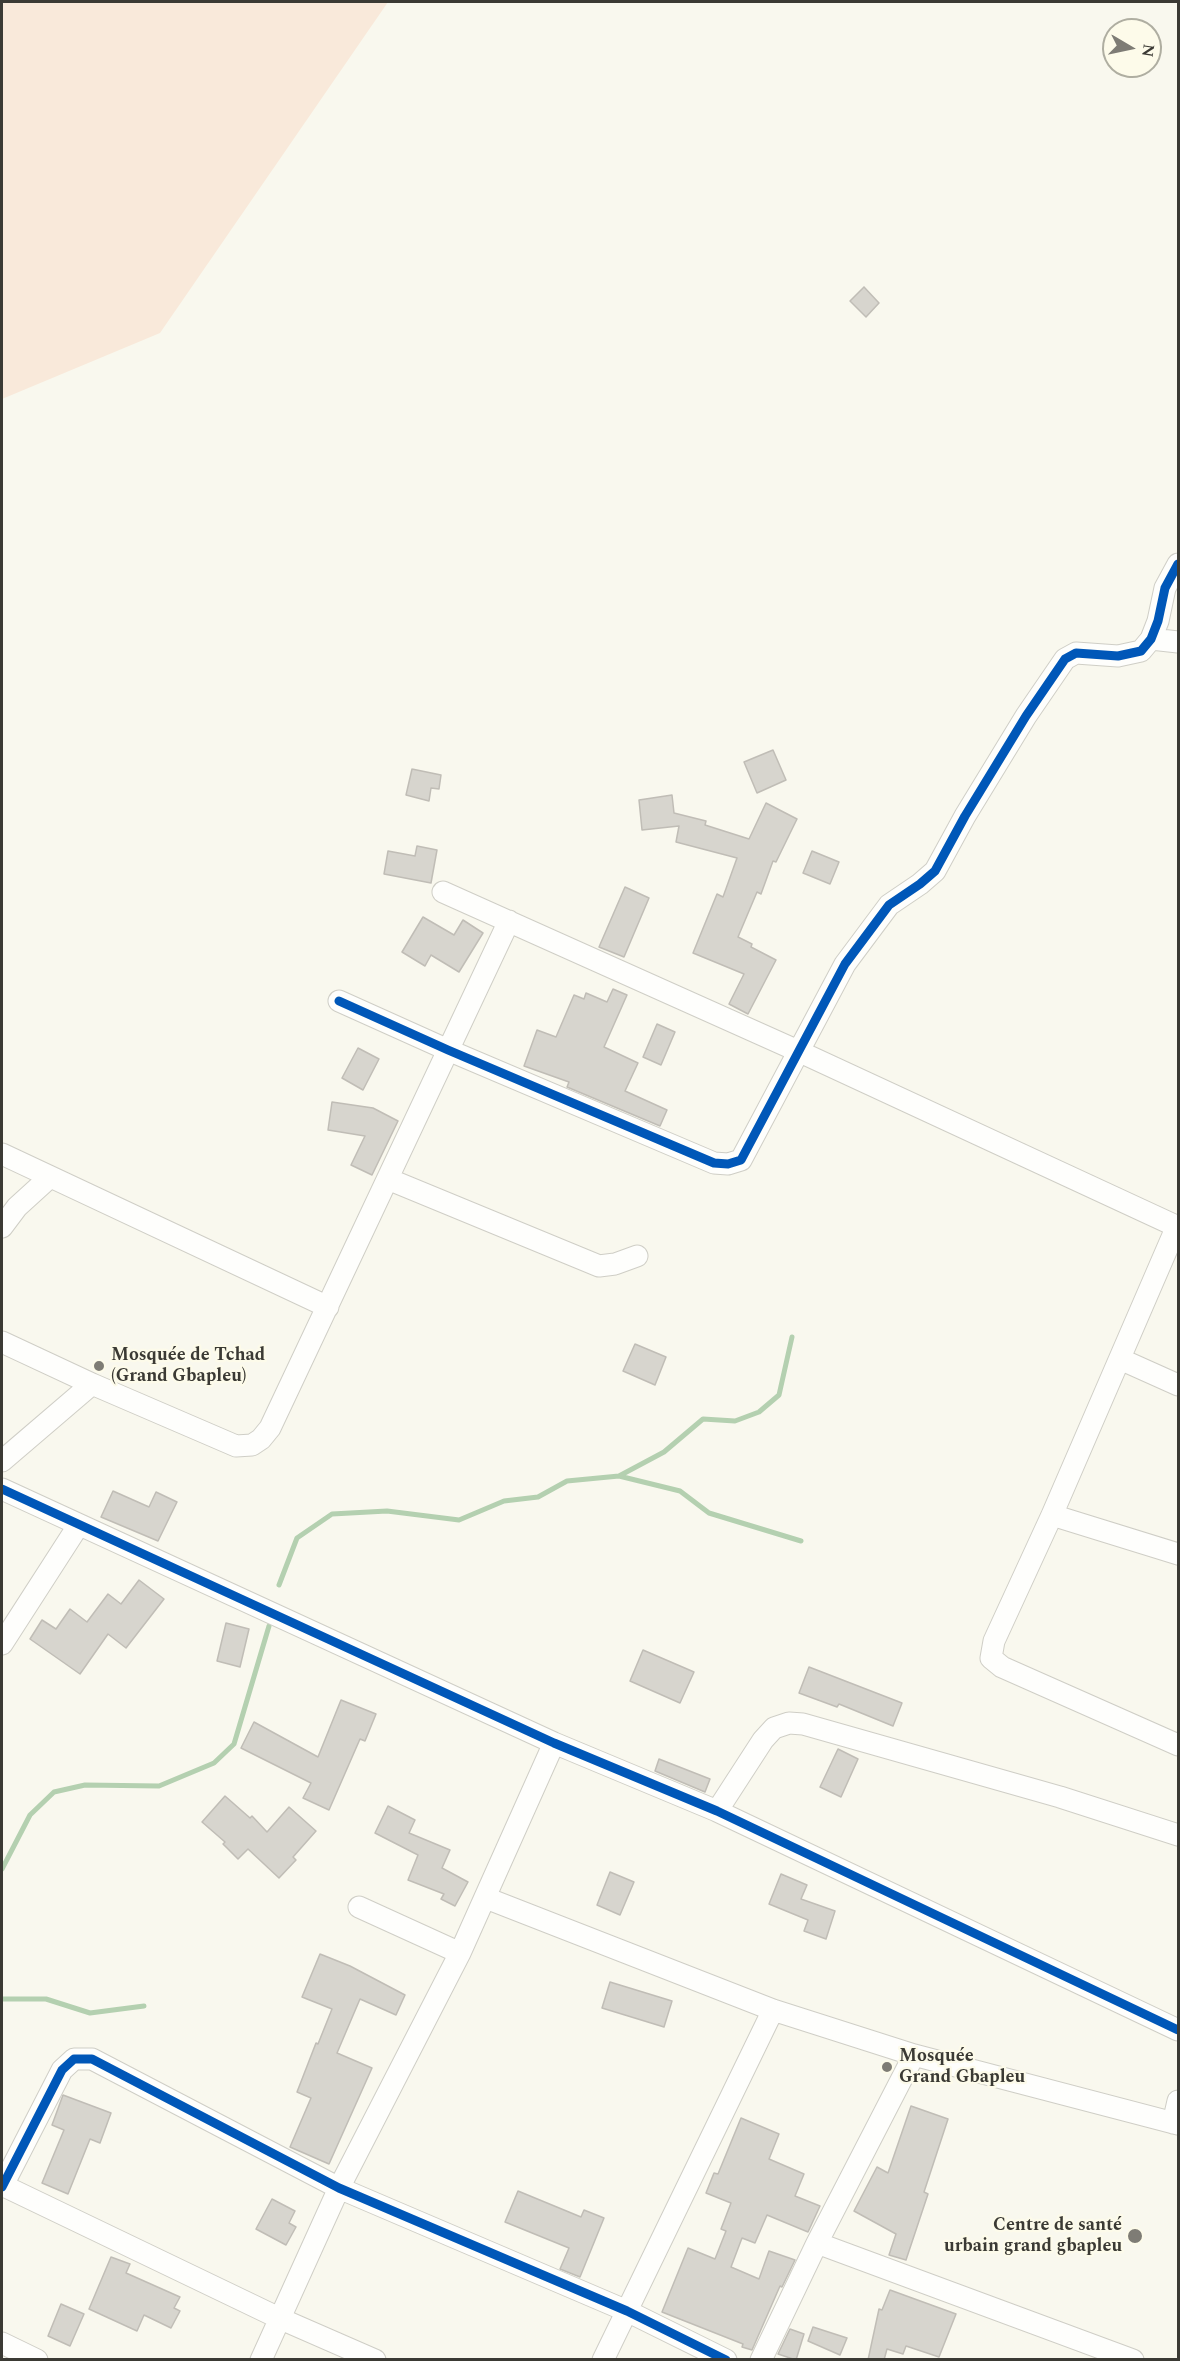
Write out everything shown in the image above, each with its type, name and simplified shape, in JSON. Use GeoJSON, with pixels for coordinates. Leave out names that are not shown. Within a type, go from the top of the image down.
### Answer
{"type":"FeatureCollection","features":[{"type":"Feature","properties":{"kind":"street"},"geometry":{"type":"LineString","coordinates":[[339,1001],[714,1163],[728,1164],[741,1160],[845,964],[889,905],[935,871],[964,816],[1026,716],[1065,659],[1076,653],[1118,656],[1141,651],[1151,639],[1158,621],[1165,588],[1179,564]]}},
{"type":"Feature","properties":{"kind":"street"},"geometry":{"type":"LineString","coordinates":[[1151,639],[1179,642]]}},
{"type":"Feature","properties":{"kind":"street"},"geometry":{"type":"LineString","coordinates":[[443,892],[798,1051],[1178,1227],[1053,1515],[994,1641],[991,1658],[1002,1667],[1179,1745]]}},
{"type":"Feature","properties":{"kind":"street"},"geometry":{"type":"LineString","coordinates":[[2,1342],[92,1384],[236,1446],[252,1445],[270,1428],[509,921]]}},
{"type":"Feature","properties":{"kind":"street"},"geometry":{"type":"LineString","coordinates":[[2,1154],[328,1307]]}},
{"type":"Feature","properties":{"kind":"street"},"geometry":{"type":"LineString","coordinates":[[2,1227],[17,1207],[50,1177]]}},
{"type":"Feature","properties":{"kind":"street"},"geometry":{"type":"LineString","coordinates":[[388,1179],[599,1266],[615,1264],[637,1256]]}},
{"type":"Feature","properties":{"kind":"street"},"geometry":{"type":"LineString","coordinates":[[1120,1359],[1179,1384]]}},
{"type":"Feature","properties":{"kind":"street"},"geometry":{"type":"LineString","coordinates":[[2,1461],[92,1384]]}},
{"type":"Feature","properties":{"kind":"street"},"geometry":{"type":"LineString","coordinates":[[2,1489],[78,1526],[554,1743],[717,1811],[1179,2030]]}},
{"type":"Feature","properties":{"kind":"street"},"geometry":{"type":"LineString","coordinates":[[1053,1515],[1179,1554]]}},
{"type":"Feature","properties":{"kind":"street"},"geometry":{"type":"LineString","coordinates":[[2,1644],[78,1526]]}},
{"type":"Feature","properties":{"kind":"street"},"geometry":{"type":"LineString","coordinates":[[717,1811],[763,1740],[774,1728],[789,1723],[803,1724],[1060,1797],[1179,1835]]}},
{"type":"Feature","properties":{"kind":"street"},"geometry":{"type":"LineString","coordinates":[[261,2360],[339,2188],[460,1953],[554,1743]]}},
{"type":"Feature","properties":{"kind":"street"},"geometry":{"type":"LineString","coordinates":[[486,1898],[773,2010],[915,2055],[1176,2124],[1179,2101]]}},
{"type":"Feature","properties":{"kind":"street"},"geometry":{"type":"LineString","coordinates":[[359,1907],[460,1953]]}},
{"type":"Feature","properties":{"kind":"street"},"geometry":{"type":"LineString","coordinates":[[603,2360],[773,2010]]}},
{"type":"Feature","properties":{"kind":"street"},"geometry":{"type":"LineString","coordinates":[[761,2360],[818,2243],[915,2055]]}},
{"type":"Feature","properties":{"kind":"street"},"geometry":{"type":"LineString","coordinates":[[375,2360],[281,2319],[2,2186],[62,2070],[74,2059],[92,2059],[339,2188],[627,2311],[726,2360]]}},
{"type":"Feature","properties":{"kind":"street"},"geometry":{"type":"LineString","coordinates":[[818,2243],[1133,2360]]}},
{"type":"Feature","properties":{"kind":"street"},"geometry":{"type":"LineString","coordinates":[[2,2343],[37,2360]]}},
{"type":"Feature","properties":{"kind":"shaded area"},"geometry":{"type":"Polygon","coordinates":[[[2,2],[388,2],[160,333],[2,399],[2,2]]]}},
{"type":"Feature","properties":{"kind":"building"},"geometry":{"type":"Polygon","coordinates":[[[864,287],[879,303],[866,317],[850,301],[864,287]]]}},
{"type":"Feature","properties":{"kind":"building"},"geometry":{"type":"Polygon","coordinates":[[[773,750],[786,780],[757,793],[744,762],[773,750]]]}},
{"type":"Feature","properties":{"kind":"building"},"geometry":{"type":"Polygon","coordinates":[[[412,769],[441,775],[439,789],[431,788],[429,801],[406,795],[412,769]]]}},
{"type":"Feature","properties":{"kind":"building"},"geometry":{"type":"Polygon","coordinates":[[[672,795],[674,813],[706,821],[705,825],[749,839],[766,803],[797,819],[776,862],[773,861],[761,894],[757,892],[738,937],[752,944],[751,947],[776,960],[748,1014],[729,1004],[744,974],[693,953],[717,894],[723,897],[737,858],[676,842],[679,826],[642,830],[639,800],[672,795]]]}},
{"type":"Feature","properties":{"kind":"building"},"geometry":{"type":"Polygon","coordinates":[[[417,846],[437,850],[431,883],[384,874],[388,851],[415,856],[417,846]]]}},
{"type":"Feature","properties":{"kind":"building"},"geometry":{"type":"Polygon","coordinates":[[[812,851],[839,862],[830,884],[803,873],[812,851]]]}},
{"type":"Feature","properties":{"kind":"building"},"geometry":{"type":"Polygon","coordinates":[[[625,887],[649,898],[624,957],[599,947],[625,887]]]}},
{"type":"Feature","properties":{"kind":"building"},"geometry":{"type":"Polygon","coordinates":[[[423,917],[454,935],[463,920],[483,933],[459,972],[431,955],[425,966],[402,952],[423,917]]]}},
{"type":"Feature","properties":{"kind":"building"},"geometry":{"type":"Polygon","coordinates":[[[613,989],[627,995],[604,1047],[638,1063],[625,1091],[667,1110],[660,1126],[567,1087],[569,1082],[524,1066],[537,1030],[556,1037],[574,995],[584,999],[586,993],[607,1002],[613,989]]]}},
{"type":"Feature","properties":{"kind":"building"},"geometry":{"type":"Polygon","coordinates":[[[657,1024],[675,1032],[661,1065],[643,1057],[657,1024]]]}},
{"type":"Feature","properties":{"kind":"building"},"geometry":{"type":"Polygon","coordinates":[[[358,1048],[379,1059],[363,1090],[342,1078],[358,1048]]]}},
{"type":"Feature","properties":{"kind":"building"},"geometry":{"type":"Polygon","coordinates":[[[332,1102],[373,1108],[398,1121],[372,1175],[351,1165],[365,1136],[328,1130],[332,1102]]]}},
{"type":"Feature","properties":{"kind":"building"},"geometry":{"type":"Polygon","coordinates":[[[635,1344],[666,1357],[655,1385],[623,1371],[635,1344]]]}},
{"type":"Feature","properties":{"kind":"building"},"geometry":{"type":"Polygon","coordinates":[[[113,1491],[149,1507],[156,1492],[177,1502],[158,1541],[101,1517],[113,1491]]]}},
{"type":"Feature","properties":{"kind":"building"},"geometry":{"type":"Polygon","coordinates":[[[139,1580],[164,1599],[126,1648],[108,1634],[80,1674],[30,1639],[42,1620],[56,1629],[70,1609],[87,1622],[108,1594],[121,1604],[139,1580]]]}},
{"type":"Feature","properties":{"kind":"building"},"geometry":{"type":"Polygon","coordinates":[[[226,1623],[249,1629],[240,1667],[217,1661],[226,1623]]]}},
{"type":"Feature","properties":{"kind":"building"},"geometry":{"type":"Polygon","coordinates":[[[643,1650],[694,1672],[680,1703],[630,1681],[643,1650]]]}},
{"type":"Feature","properties":{"kind":"building"},"geometry":{"type":"Polygon","coordinates":[[[809,1667],[902,1703],[893,1726],[839,1704],[837,1707],[799,1693],[809,1667]]]}},
{"type":"Feature","properties":{"kind":"building"},"geometry":{"type":"Polygon","coordinates":[[[341,1700],[376,1714],[365,1741],[360,1739],[329,1810],[303,1798],[311,1783],[241,1748],[254,1722],[318,1757],[341,1700]]]}},
{"type":"Feature","properties":{"kind":"building"},"geometry":{"type":"Polygon","coordinates":[[[838,1749],[858,1759],[841,1797],[820,1787],[838,1749]]]}},
{"type":"Feature","properties":{"kind":"building"},"geometry":{"type":"Polygon","coordinates":[[[659,1759],[710,1779],[705,1792],[655,1771],[659,1759]]]}},
{"type":"Feature","properties":{"kind":"building"},"geometry":{"type":"Polygon","coordinates":[[[225,1796],[250,1818],[252,1816],[267,1832],[289,1807],[316,1831],[293,1857],[296,1860],[279,1878],[248,1849],[238,1859],[223,1844],[225,1842],[202,1822],[225,1796]]]}},
{"type":"Feature","properties":{"kind":"building"},"geometry":{"type":"Polygon","coordinates":[[[388,1806],[415,1820],[409,1833],[450,1850],[442,1868],[468,1882],[455,1906],[441,1899],[444,1894],[408,1880],[418,1855],[375,1833],[388,1806]]]}},
{"type":"Feature","properties":{"kind":"building"},"geometry":{"type":"Polygon","coordinates":[[[610,1872],[634,1882],[620,1915],[597,1905],[610,1872]]]}},
{"type":"Feature","properties":{"kind":"building"},"geometry":{"type":"Polygon","coordinates":[[[781,1874],[807,1885],[801,1899],[835,1911],[826,1939],[804,1931],[808,1920],[769,1904],[781,1874]]]}},
{"type":"Feature","properties":{"kind":"building"},"geometry":{"type":"Polygon","coordinates":[[[320,1954],[350,1966],[405,1995],[396,2015],[360,1999],[337,2053],[372,2068],[329,2164],[290,2147],[311,2098],[297,2092],[332,2009],[302,1997],[320,1954]]]}},
{"type":"Feature","properties":{"kind":"building"},"geometry":{"type":"Polygon","coordinates":[[[610,1982],[672,2001],[664,2027],[602,2008],[610,1982]]]}},
{"type":"Feature","properties":{"kind":"building"},"geometry":{"type":"Polygon","coordinates":[[[63,2095],[111,2113],[100,2143],[90,2139],[68,2194],[42,2183],[64,2130],[52,2125],[63,2095]]]}},
{"type":"Feature","properties":{"kind":"building"},"geometry":{"type":"Polygon","coordinates":[[[911,2106],[948,2119],[924,2192],[928,2194],[906,2260],[889,2255],[896,2234],[854,2211],[877,2167],[888,2173],[911,2106]]]}},
{"type":"Feature","properties":{"kind":"building"},"geometry":{"type":"Polygon","coordinates":[[[741,2118],[779,2134],[769,2159],[804,2174],[795,2196],[820,2206],[808,2232],[767,2215],[755,2243],[742,2238],[731,2267],[759,2279],[769,2251],[795,2260],[782,2287],[780,2286],[752,2350],[742,2347],[743,2344],[662,2312],[688,2248],[715,2259],[726,2231],[721,2229],[731,2203],[706,2193],[714,2173],[718,2174],[741,2118]]]}},
{"type":"Feature","properties":{"kind":"building"},"geometry":{"type":"Polygon","coordinates":[[[518,2191],[581,2217],[584,2210],[604,2218],[580,2277],[560,2269],[569,2248],[505,2222],[518,2191]]]}},
{"type":"Feature","properties":{"kind":"building"},"geometry":{"type":"Polygon","coordinates":[[[272,2199],[295,2211],[289,2223],[296,2227],[286,2245],[256,2229],[272,2199]]]}},
{"type":"Feature","properties":{"kind":"building"},"geometry":{"type":"Polygon","coordinates":[[[111,2257],[130,2264],[126,2273],[180,2297],[174,2308],[180,2311],[171,2328],[144,2315],[137,2331],[89,2309],[111,2257]]]}},
{"type":"Feature","properties":{"kind":"building"},"geometry":{"type":"Polygon","coordinates":[[[890,2290],[956,2314],[939,2357],[906,2346],[903,2354],[887,2349],[884,2360],[868,2360],[879,2309],[882,2310],[890,2290]]]}},
{"type":"Feature","properties":{"kind":"building"},"geometry":{"type":"Polygon","coordinates":[[[61,2304],[84,2314],[70,2346],[48,2336],[61,2304]]]}},
{"type":"Feature","properties":{"kind":"building"},"geometry":{"type":"Polygon","coordinates":[[[813,2327],[847,2338],[840,2355],[808,2341],[813,2327]]]}},
{"type":"Feature","properties":{"kind":"building"},"geometry":{"type":"Polygon","coordinates":[[[790,2329],[804,2334],[796,2360],[778,2354],[790,2329]]]}},
{"type":"Feature","properties":{"kind":"waterway"},"geometry":{"type":"LineString","coordinates":[[279,1585],[297,1538],[332,1514],[387,1511],[459,1520],[504,1501],[538,1497],[567,1481],[619,1476],[664,1452],[703,1419],[735,1421],[759,1412],[779,1395],[792,1337]]}},
{"type":"Feature","properties":{"kind":"waterway"},"geometry":{"type":"LineString","coordinates":[[619,1476],[680,1491],[709,1513],[801,1541]]}},
{"type":"Feature","properties":{"kind":"waterway"},"geometry":{"type":"LineString","coordinates":[[2,1869],[30,1815],[54,1792],[85,1785],[159,1786],[214,1763],[234,1744],[269,1626]]}},
{"type":"Feature","properties":{"kind":"waterway"},"geometry":{"type":"LineString","coordinates":[[2,1999],[46,1999],[90,2013],[144,2006]]}},
{"type":"Feature","properties":{"kind":"cycle path"},"geometry":{"type":"LineString","coordinates":[[339,1001],[714,1163],[728,1164],[741,1160],[845,964],[889,905],[935,871],[965,816],[1026,716],[1065,659],[1076,653],[1118,656],[1141,651],[1151,639],[1158,621],[1165,588],[1178,564]]}},
{"type":"Feature","properties":{"kind":"cycle path"},"geometry":{"type":"LineString","coordinates":[[2,1489],[554,1743],[717,1811],[1178,2030]]}},
{"type":"Feature","properties":{"kind":"cycle path"},"geometry":{"type":"LineString","coordinates":[[2,2187],[62,2070],[74,2059],[92,2059],[339,2188],[627,2311],[726,2360]]}},
{"type":"Feature","properties":{"kind":"place","name":"Mosquée de Tchad (Grand Gbapleu)"},"geometry":{"type":"Point","coordinates":[99,1366]}},
{"type":"Feature","properties":{"kind":"place","name":"Mosquée Grand Gbapleu"},"geometry":{"type":"Point","coordinates":[887,2067]}},
{"type":"Feature","properties":{"kind":"place","name":"Centre de santé urbain grand gbapleu"},"geometry":{"type":"Point","coordinates":[1135,2236]}}]}
